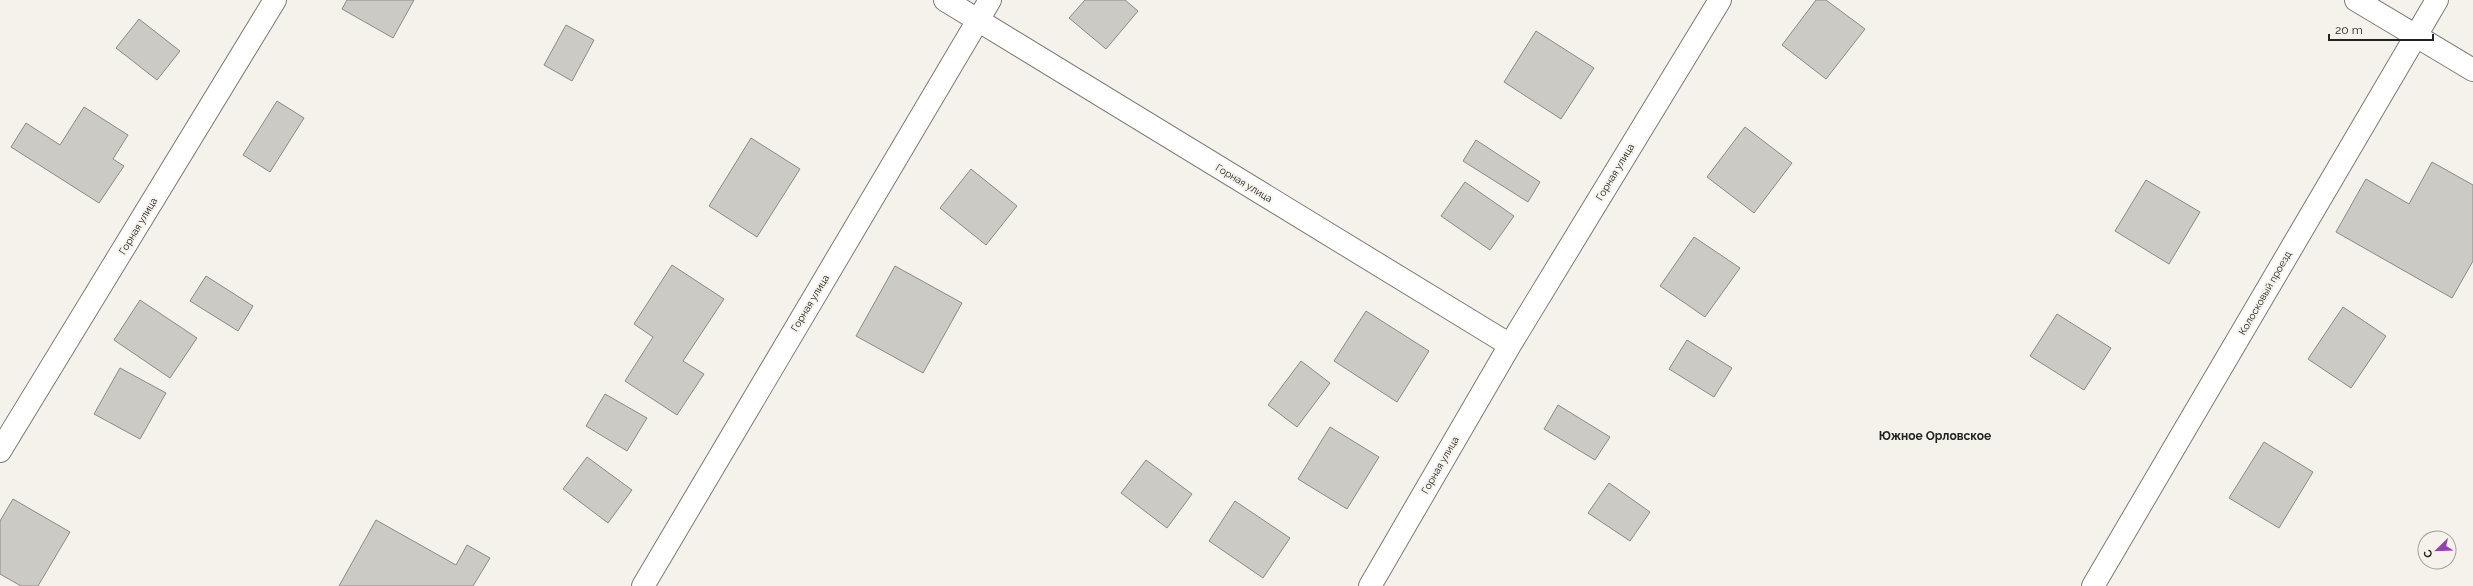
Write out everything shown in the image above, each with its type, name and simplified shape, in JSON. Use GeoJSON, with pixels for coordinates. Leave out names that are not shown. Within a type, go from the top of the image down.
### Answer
{"type":"FeatureCollection","features":[{"type":"Feature","properties":{"kind":"street","name":"Горная улица"},"geometry":{"type":"LineString","coordinates":[[0,451],[275,0]]}},
{"type":"Feature","properties":{"kind":"street","name":"Горная улица"},"geometry":{"type":"LineString","coordinates":[[945,0],[1510,345]]}},
{"type":"Feature","properties":{"kind":"street","name":"Горная улица"},"geometry":{"type":"LineString","coordinates":[[643,586],[990,0]]}},
{"type":"Feature","properties":{"kind":"street","name":"Горная улица"},"geometry":{"type":"LineString","coordinates":[[1370,586],[1510,345],[1720,0]]}},
{"type":"Feature","properties":{"kind":"street"},"geometry":{"type":"LineString","coordinates":[[2356,0],[2473,70]]}},
{"type":"Feature","properties":{"kind":"street","name":"Колосковый проезд"},"geometry":{"type":"LineString","coordinates":[[2093,586],[2437,0]]}},
{"type":"Feature","properties":{"kind":"building"},"geometry":{"type":"Polygon","coordinates":[[[347,0],[414,0],[393,38],[342,9],[347,0]]]}},
{"type":"Feature","properties":{"kind":"building"},"geometry":{"type":"Polygon","coordinates":[[[1085,0],[1125,0],[1138,11],[1106,49],[1069,18],[1085,0]]]}},
{"type":"Feature","properties":{"kind":"building"},"geometry":{"type":"Polygon","coordinates":[[[1816,0],[1826,0],[1865,29],[1826,79],[1782,45],[1816,0]]]}},
{"type":"Feature","properties":{"kind":"building"},"geometry":{"type":"Polygon","coordinates":[[[139,19],[180,51],[157,80],[116,48],[139,19]]]}},
{"type":"Feature","properties":{"kind":"building"},"geometry":{"type":"Polygon","coordinates":[[[566,25],[594,40],[572,81],[544,65],[566,25]]]}},
{"type":"Feature","properties":{"kind":"building"},"geometry":{"type":"Polygon","coordinates":[[[1536,31],[1594,68],[1561,119],[1504,82],[1536,31]]]}},
{"type":"Feature","properties":{"kind":"building"},"geometry":{"type":"Polygon","coordinates":[[[277,101],[304,118],[270,172],[243,155],[277,101]]]}},
{"type":"Feature","properties":{"kind":"building"},"geometry":{"type":"Polygon","coordinates":[[[84,107],[128,135],[113,159],[124,166],[99,203],[11,147],[26,123],[60,145],[84,107]]]}},
{"type":"Feature","properties":{"kind":"building"},"geometry":{"type":"Polygon","coordinates":[[[1745,127],[1792,163],[1754,213],[1707,177],[1745,127]]]}},
{"type":"Feature","properties":{"kind":"building"},"geometry":{"type":"Polygon","coordinates":[[[751,138],[800,169],[757,237],[709,206],[751,138]]]}},
{"type":"Feature","properties":{"kind":"building"},"geometry":{"type":"Polygon","coordinates":[[[1476,140],[1540,182],[1528,202],[1463,161],[1476,140]]]}},
{"type":"Feature","properties":{"kind":"building"},"geometry":{"type":"Polygon","coordinates":[[[2432,162],[2473,185],[2473,261],[2452,298],[2336,232],[2366,179],[2409,204],[2432,162]]]}},
{"type":"Feature","properties":{"kind":"building"},"geometry":{"type":"Polygon","coordinates":[[[971,169],[1017,206],[986,245],[940,208],[971,169]]]}},
{"type":"Feature","properties":{"kind":"building"},"geometry":{"type":"Polygon","coordinates":[[[2146,180],[2200,212],[2169,264],[2115,231],[2146,180]]]}},
{"type":"Feature","properties":{"kind":"building"},"geometry":{"type":"Polygon","coordinates":[[[1465,182],[1514,216],[1490,250],[1441,216],[1465,182]]]}},
{"type":"Feature","properties":{"kind":"building"},"geometry":{"type":"Polygon","coordinates":[[[1694,237],[1740,268],[1705,317],[1660,286],[1694,237]]]}},
{"type":"Feature","properties":{"kind":"building"},"geometry":{"type":"Polygon","coordinates":[[[672,265],[724,299],[683,361],[704,374],[677,415],[625,381],[653,337],[634,324],[672,265]]]}},
{"type":"Feature","properties":{"kind":"building"},"geometry":{"type":"Polygon","coordinates":[[[895,266],[962,303],[923,373],[856,336],[895,266]]]}},
{"type":"Feature","properties":{"kind":"building"},"geometry":{"type":"Polygon","coordinates":[[[206,276],[253,306],[238,331],[190,301],[206,276]]]}},
{"type":"Feature","properties":{"kind":"building"},"geometry":{"type":"Polygon","coordinates":[[[140,300],[197,338],[170,378],[114,340],[140,300]]]}},
{"type":"Feature","properties":{"kind":"building"},"geometry":{"type":"Polygon","coordinates":[[[2343,307],[2386,336],[2351,388],[2308,359],[2343,307]]]}},
{"type":"Feature","properties":{"kind":"building"},"geometry":{"type":"Polygon","coordinates":[[[1366,311],[1429,351],[1397,402],[1334,361],[1366,311]]]}},
{"type":"Feature","properties":{"kind":"building"},"geometry":{"type":"Polygon","coordinates":[[[2057,314],[2111,348],[2084,390],[2030,356],[2057,314]]]}},
{"type":"Feature","properties":{"kind":"building"},"geometry":{"type":"Polygon","coordinates":[[[1687,340],[1732,368],[1714,397],[1669,369],[1687,340]]]}},
{"type":"Feature","properties":{"kind":"building"},"geometry":{"type":"Polygon","coordinates":[[[1301,361],[1330,383],[1297,427],[1268,405],[1301,361]]]}},
{"type":"Feature","properties":{"kind":"building"},"geometry":{"type":"Polygon","coordinates":[[[120,368],[166,393],[140,439],[94,414],[120,368]]]}},
{"type":"Feature","properties":{"kind":"building"},"geometry":{"type":"Polygon","coordinates":[[[605,394],[647,418],[627,451],[586,426],[605,394]]]}},
{"type":"Feature","properties":{"kind":"building"},"geometry":{"type":"Polygon","coordinates":[[[1558,405],[1610,437],[1595,460],[1544,429],[1558,405]]]}},
{"type":"Feature","properties":{"kind":"building"},"geometry":{"type":"Polygon","coordinates":[[[1330,427],[1379,457],[1347,509],[1298,479],[1330,427]]]}},
{"type":"Feature","properties":{"kind":"building"},"geometry":{"type":"Polygon","coordinates":[[[2264,442],[2313,472],[2279,528],[2229,498],[2264,442]]]}},
{"type":"Feature","properties":{"kind":"building"},"geometry":{"type":"Polygon","coordinates":[[[587,457],[632,490],[608,523],[563,489],[587,457]]]}},
{"type":"Feature","properties":{"kind":"building"},"geometry":{"type":"Polygon","coordinates":[[[1146,460],[1192,494],[1167,528],[1121,493],[1146,460]]]}},
{"type":"Feature","properties":{"kind":"building"},"geometry":{"type":"Polygon","coordinates":[[[1609,483],[1650,512],[1630,541],[1588,513],[1609,483]]]}},
{"type":"Feature","properties":{"kind":"building"},"geometry":{"type":"Polygon","coordinates":[[[13,499],[70,532],[38,586],[21,586],[0,574],[0,521],[13,499]]]}},
{"type":"Feature","properties":{"kind":"building"},"geometry":{"type":"Polygon","coordinates":[[[1235,501],[1290,538],[1263,578],[1209,541],[1235,501]]]}},
{"type":"Feature","properties":{"kind":"building"},"geometry":{"type":"Polygon","coordinates":[[[376,520],[456,565],[467,545],[490,558],[473,586],[339,586],[376,520]]]}},
{"type":"Feature","properties":{"kind":"district","name":"Южное Орловское"},"geometry":{"type":"Point","coordinates":[1935,436]}}]}
